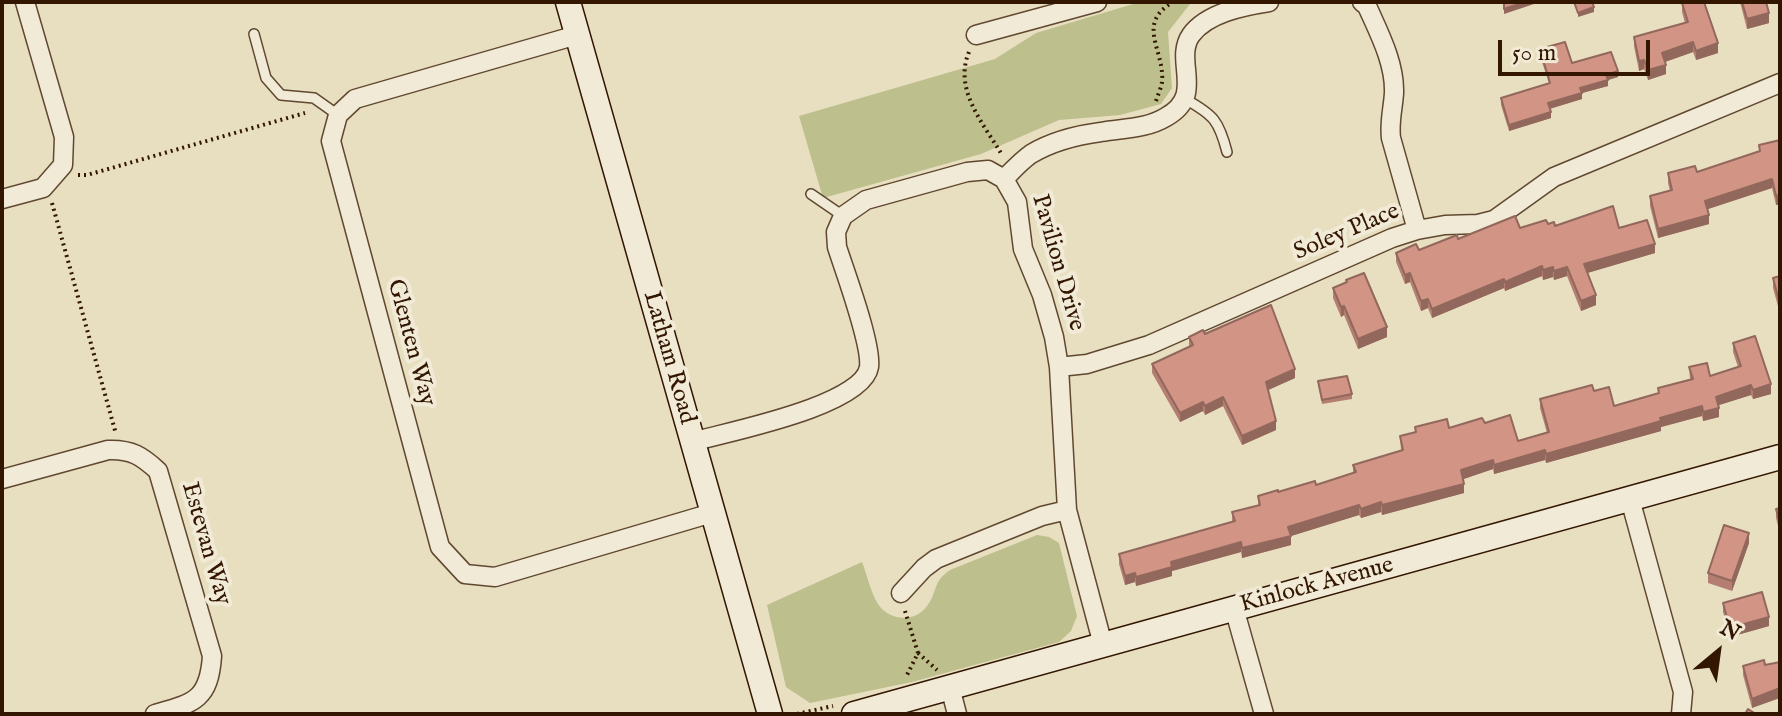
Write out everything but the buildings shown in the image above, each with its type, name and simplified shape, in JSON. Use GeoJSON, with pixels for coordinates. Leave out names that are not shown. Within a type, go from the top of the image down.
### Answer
{"type":"FeatureCollection","features":[{"type":"Feature","properties":{"kind":"street"},"geometry":{"type":"LineString","coordinates":[[2,199],[43,188],[63,165],[64,137],[25,2]]}},
{"type":"Feature","properties":{"kind":"street","name":"Latham Road"},"geometry":{"type":"LineString","coordinates":[[568,2],[770,714]]}},
{"type":"Feature","properties":{"kind":"street"},"geometry":{"type":"LineString","coordinates":[[976,35],[1097,2]]}},
{"type":"Feature","properties":{"kind":"street"},"geometry":{"type":"LineString","coordinates":[[1004,179],[1032,154],[1064,140],[1102,132],[1133,130],[1168,117],[1185,99],[1188,77],[1185,59],[1190,37],[1205,21],[1246,6],[1269,2]]}},
{"type":"Feature","properties":{"kind":"street"},"geometry":{"type":"LineString","coordinates":[[1362,2],[1367,6],[1383,41],[1391,66],[1394,92],[1389,124],[1391,144],[1417,230]]}},
{"type":"Feature","properties":{"kind":"street"},"geometry":{"type":"LineString","coordinates":[[338,115],[355,99],[577,35]]}},
{"type":"Feature","properties":{"kind":"street","name":"Soley Place"},"geometry":{"type":"LineString","coordinates":[[1059,367],[1087,364],[1149,345],[1392,238],[1445,225],[1494,220],[1554,177],[1780,83]]}},
{"type":"Feature","properties":{"kind":"street","name":"Glenten Way"},"geometry":{"type":"LineString","coordinates":[[338,115],[331,141],[440,547],[448,556],[465,574],[495,577],[712,513]]}},
{"type":"Feature","properties":{"kind":"street","name":"Pavilion Drive"},"geometry":{"type":"LineString","coordinates":[[843,216],[866,200],[967,172],[988,170],[1004,179],[1017,202],[1023,249],[1042,295],[1059,367],[1067,510],[1103,645]]}},
{"type":"Feature","properties":{"kind":"street"},"geometry":{"type":"LineString","coordinates":[[692,442],[816,408],[848,394],[866,375],[869,364],[866,344],[837,247],[836,232],[843,216]]}},
{"type":"Feature","properties":{"kind":"street"},"geometry":{"type":"LineString","coordinates":[[2,479],[120,449]]}},
{"type":"Feature","properties":{"kind":"street","name":"Estevan Way"},"geometry":{"type":"LineString","coordinates":[[120,449],[140,454],[158,471],[212,656],[210,680],[192,703],[155,714]]}},
{"type":"Feature","properties":{"kind":"street","name":"Kinlock Avenue"},"geometry":{"type":"LineString","coordinates":[[854,714],[1780,457]]}},
{"type":"Feature","properties":{"kind":"street"},"geometry":{"type":"LineString","coordinates":[[1630,499],[1683,692],[1681,714]]}},
{"type":"Feature","properties":{"kind":"street"},"geometry":{"type":"LineString","coordinates":[[901,593],[936,559],[1042,516],[1067,510]]}},
{"type":"Feature","properties":{"kind":"street"},"geometry":{"type":"LineString","coordinates":[[1234,608],[1264,714]]}},
{"type":"Feature","properties":{"kind":"street"},"geometry":{"type":"LineString","coordinates":[[950,687],[957,714]]}},
{"type":"Feature","properties":{"kind":"lane"},"geometry":{"type":"LineString","coordinates":[[254,34],[266,78],[281,95],[314,98],[338,115]]}},
{"type":"Feature","properties":{"kind":"lane"},"geometry":{"type":"LineString","coordinates":[[1185,99],[1214,117],[1221,127],[1227,152]]}},
{"type":"Feature","properties":{"kind":"lane"},"geometry":{"type":"LineString","coordinates":[[811,194],[843,216]]}},
{"type":"Feature","properties":{"kind":"path"},"geometry":{"type":"LineString","coordinates":[[1155,103],[1162,81],[1154,18],[1160,9],[1173,2]]}},
{"type":"Feature","properties":{"kind":"path"},"geometry":{"type":"LineString","coordinates":[[976,35],[965,61],[968,95],[974,111],[1002,155]]}},
{"type":"Feature","properties":{"kind":"path"},"geometry":{"type":"LineString","coordinates":[[63,165],[75,175],[87,175],[321,107],[338,115]]}},
{"type":"Feature","properties":{"kind":"path"},"geometry":{"type":"LineString","coordinates":[[43,188],[57,215],[120,449]]}},
{"type":"Feature","properties":{"kind":"path"},"geometry":{"type":"LineString","coordinates":[[881,706],[879,697],[906,677],[918,653],[901,593]]}},
{"type":"Feature","properties":{"kind":"green space"},"geometry":{"type":"Polygon","coordinates":[[[1140,2],[1197,2],[1190,4],[1168,32],[1172,88],[1161,104],[1120,115],[1059,120],[981,154],[823,198],[799,116],[995,59],[1036,33],[1140,2]]]}},
{"type":"Feature","properties":{"kind":"green space"},"geometry":{"type":"Polygon","coordinates":[[[1037,535],[1059,543],[1077,616],[1071,631],[1059,642],[912,682],[810,703],[786,687],[767,605],[862,562],[873,595],[883,610],[895,617],[909,617],[927,606],[940,579],[950,570],[1037,535]]]}}]}
